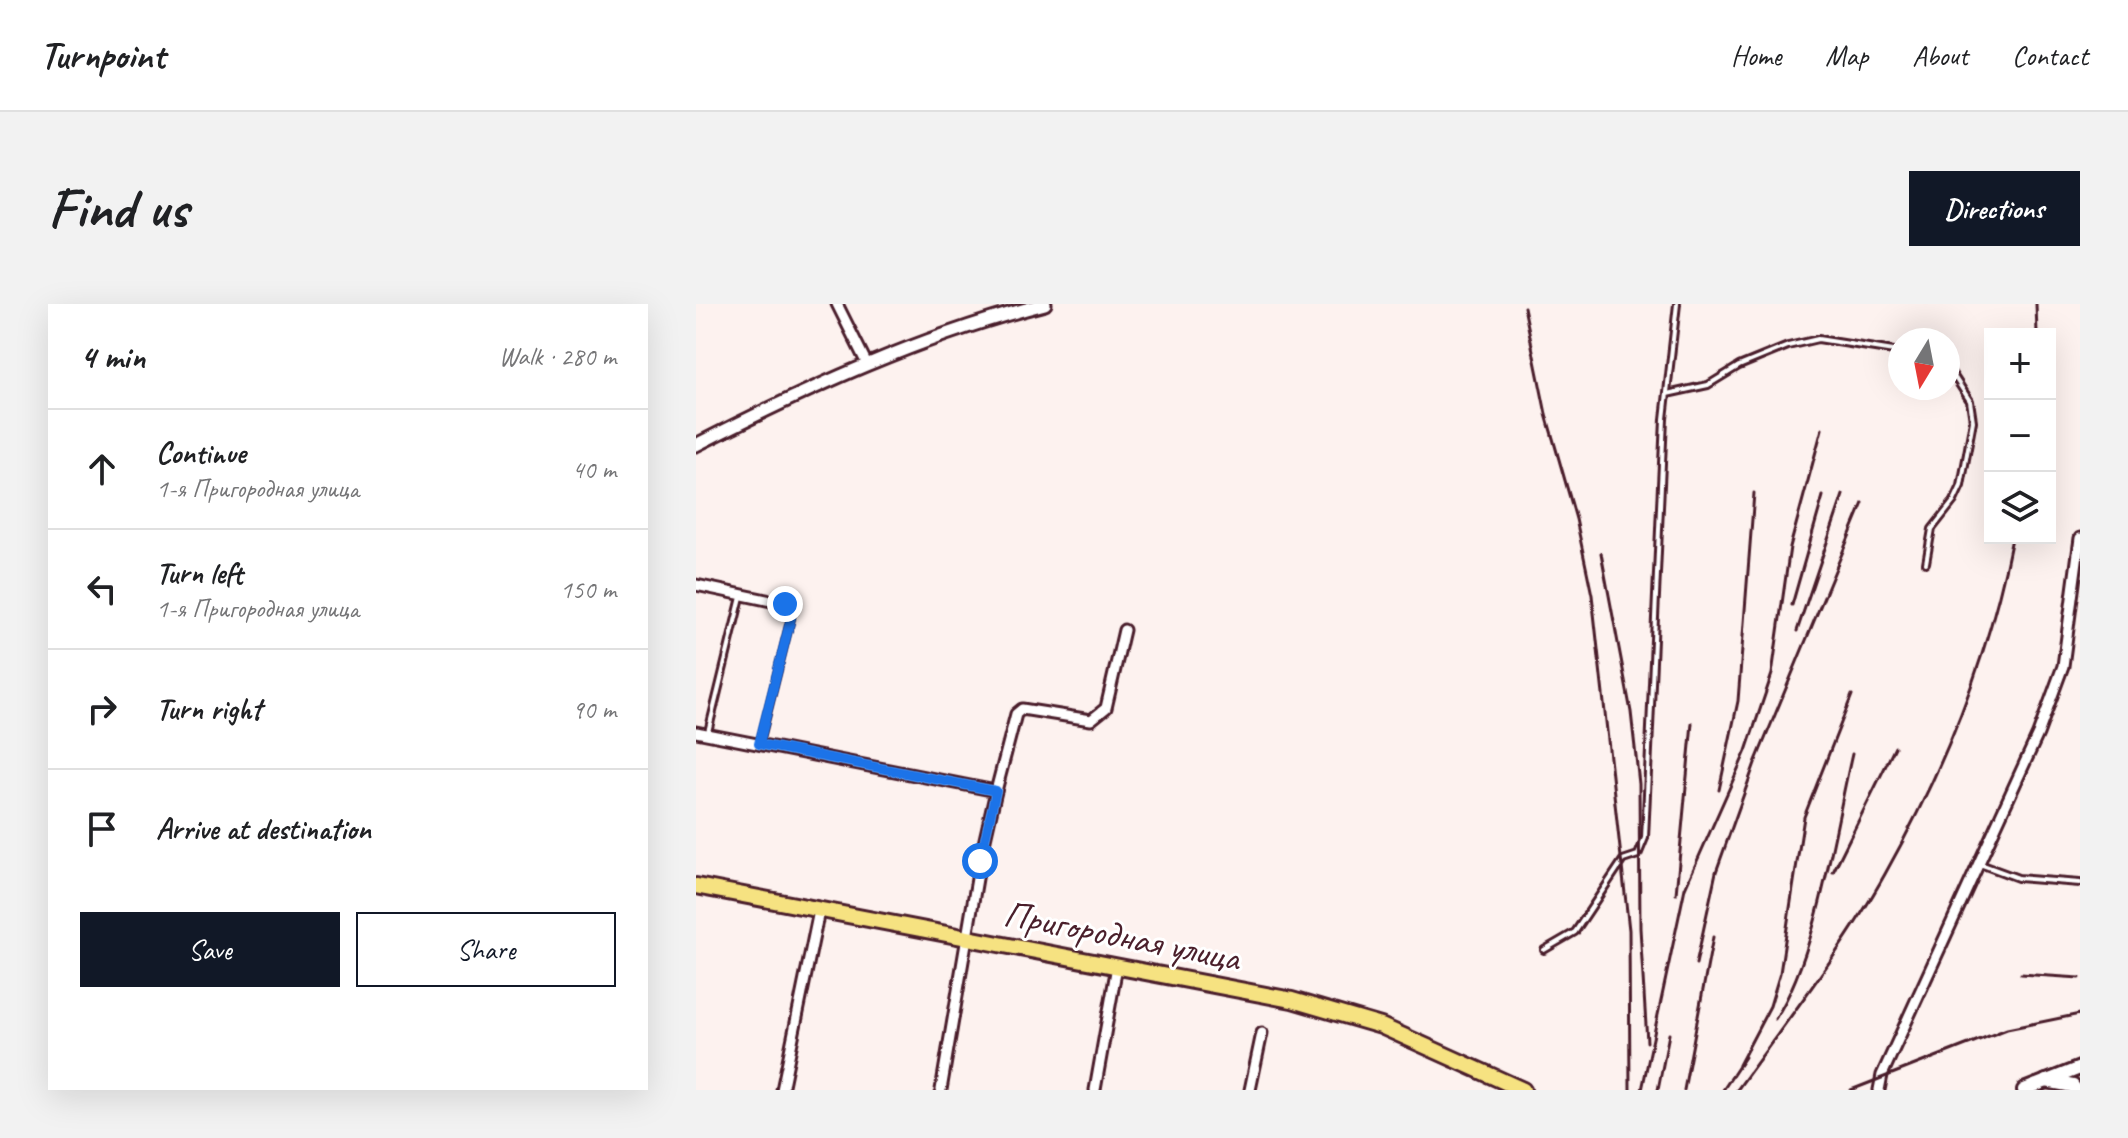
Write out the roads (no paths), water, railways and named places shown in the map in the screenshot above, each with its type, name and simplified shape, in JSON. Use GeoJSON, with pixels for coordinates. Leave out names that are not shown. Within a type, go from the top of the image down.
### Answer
{"type":"FeatureCollection","features":[{"type":"Feature","properties":{"kind":"highway","name":"Пригородная улица"},"geometry":{"type":"LineString","coordinates":[[696,886],[1292,1000],[1381,1026],[1523,1090]]}},
{"type":"Feature","properties":{"kind":"main road"},"geometry":{"type":"LineString","coordinates":[[2024,1090],[2080,1068]]}},
{"type":"Feature","properties":{"kind":"main road"},"geometry":{"type":"LineString","coordinates":[[2045,1081],[2073,1086],[2076,1090]]}},
{"type":"Feature","properties":{"kind":"street"},"geometry":{"type":"LineString","coordinates":[[837,304],[867,364]]}},
{"type":"Feature","properties":{"kind":"street"},"geometry":{"type":"LineString","coordinates":[[696,445],[867,364],[979,321],[1045,304]]}},
{"type":"Feature","properties":{"kind":"street"},"geometry":{"type":"LineString","coordinates":[[1879,1090],[1887,1063],[2038,734],[2063,666],[2080,538]]}},
{"type":"Feature","properties":{"kind":"street"},"geometry":{"type":"LineString","coordinates":[[696,585],[785,604]]}},
{"type":"Feature","properties":{"kind":"street"},"geometry":{"type":"LineString","coordinates":[[941,1090],[980,861],[1016,714],[1022,709],[1091,720],[1101,715],[1106,708],[1124,630]]}},
{"type":"Feature","properties":{"kind":"street"},"geometry":{"type":"LineString","coordinates":[[696,732],[996,791]]}},
{"type":"Feature","properties":{"kind":"street"},"geometry":{"type":"LineString","coordinates":[[782,1090],[819,911]]}},
{"type":"Feature","properties":{"kind":"street"},"geometry":{"type":"LineString","coordinates":[[1095,1090],[1117,966]]}},
{"type":"Feature","properties":{"kind":"street"},"geometry":{"type":"LineString","coordinates":[[1250,1090],[1262,1033]]}},
{"type":"Feature","properties":{"kind":"lane"},"geometry":{"type":"LineString","coordinates":[[1544,950],[1575,932],[1623,860],[1638,855],[1645,838],[1667,394],[1677,304]]}},
{"type":"Feature","properties":{"kind":"lane"},"geometry":{"type":"LineString","coordinates":[[1667,394],[1708,385],[1739,366],[1788,346],[1818,339],[1888,350]]}},
{"type":"Feature","properties":{"kind":"lane"},"geometry":{"type":"LineString","coordinates":[[1926,563],[1932,529],[1954,501],[1961,486],[1973,421],[1970,401],[1960,386]]}},
{"type":"Feature","properties":{"kind":"lane"},"geometry":{"type":"LineString","coordinates":[[707,734],[742,595]]}},
{"type":"Feature","properties":{"kind":"lane"},"geometry":{"type":"LineString","coordinates":[[759,744],[791,618],[785,604]]}},
{"type":"Feature","properties":{"kind":"lane"},"geometry":{"type":"LineString","coordinates":[[1980,864],[2018,878],[2080,883]]}},
{"type":"Feature","properties":{"kind":"railway"},"geometry":{"type":"LineString","coordinates":[[2036,304],[2037,328]]}},
{"type":"Feature","properties":{"kind":"railway"},"geometry":{"type":"LineString","coordinates":[[1524,307],[1546,414],[1576,519],[1592,595],[1629,930],[1630,1090]]}},
{"type":"Feature","properties":{"kind":"railway"},"geometry":{"type":"LineString","coordinates":[[1642,1090],[1685,888],[1746,751],[1772,674],[1790,547],[1822,429]]}},
{"type":"Feature","properties":{"kind":"railway"},"geometry":{"type":"LineString","coordinates":[[1719,790],[1738,701],[1754,493]]}},
{"type":"Feature","properties":{"kind":"railway"},"geometry":{"type":"LineString","coordinates":[[1797,631],[1843,495]]}},
{"type":"Feature","properties":{"kind":"railway"},"geometry":{"type":"LineString","coordinates":[[1792,605],[1823,496]]}},
{"type":"Feature","properties":{"kind":"railway"},"geometry":{"type":"LineString","coordinates":[[1696,964],[1716,872],[1755,763],[1863,503]]}},
{"type":"Feature","properties":{"kind":"railway"},"geometry":{"type":"LineString","coordinates":[[1737,1090],[1852,929],[1906,834],[1962,711],[1991,626],[2011,544]]}},
{"type":"Feature","properties":{"kind":"railway"},"geometry":{"type":"LineString","coordinates":[[1601,553],[1631,712],[1639,784],[1640,928],[1647,1042]]}},
{"type":"Feature","properties":{"kind":"railway"},"geometry":{"type":"LineString","coordinates":[[1739,1065],[1770,1006],[1780,973],[1804,817],[1852,695]]}},
{"type":"Feature","properties":{"kind":"railway"},"geometry":{"type":"LineString","coordinates":[[1676,894],[1692,723]]}},
{"type":"Feature","properties":{"kind":"railway"},"geometry":{"type":"LineString","coordinates":[[1833,872],[1895,747]]}},
{"type":"Feature","properties":{"kind":"railway"},"geometry":{"type":"LineString","coordinates":[[1775,1019],[1790,993],[1813,928],[1852,754]]}},
{"type":"Feature","properties":{"kind":"railway"},"geometry":{"type":"LineString","coordinates":[[1684,1090],[1713,937]]}},
{"type":"Feature","properties":{"kind":"railway"},"geometry":{"type":"LineString","coordinates":[[2021,974],[2080,978]]}},
{"type":"Feature","properties":{"kind":"railway"},"geometry":{"type":"LineString","coordinates":[[1851,1090],[2007,1029],[2080,1014]]}},
{"type":"Feature","properties":{"kind":"railway"},"geometry":{"type":"LineString","coordinates":[[1658,1090],[1669,1034]]}},
{"type":"Feature","properties":{"kind":"railway"},"geometry":{"type":"LineString","coordinates":[[1723,1090],[1745,1057]]}}]}
